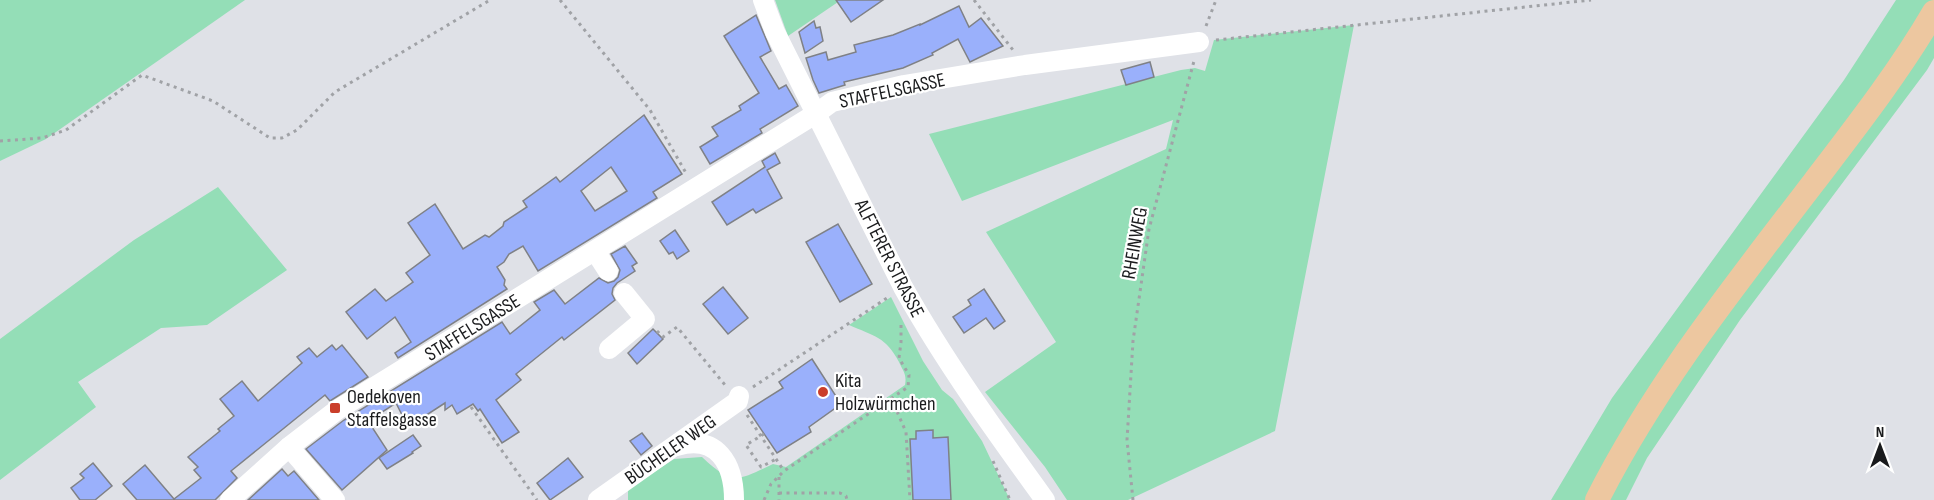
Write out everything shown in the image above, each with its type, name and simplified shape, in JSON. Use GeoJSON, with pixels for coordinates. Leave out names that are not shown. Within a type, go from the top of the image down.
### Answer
{"type":"FeatureCollection","features":[{"type":"Feature","properties":{"kind":"main road"},"geometry":{"type":"LineString","coordinates":[[1597,500],[1677,367],[1721,305],[1869,110],[1934,12]]}},
{"type":"Feature","properties":{"kind":"street","name":"ALFTERER STRASSE"},"geometry":{"type":"LineString","coordinates":[[764,0],[775,32],[903,287],[980,409],[1045,500]]}},
{"type":"Feature","properties":{"kind":"street","name":"STAFFELSGASSE"},"geometry":{"type":"LineString","coordinates":[[230,500],[289,447],[337,410],[832,102],[904,85],[1025,65],[1199,42]]}},
{"type":"Feature","properties":{"kind":"street"},"geometry":{"type":"LineString","coordinates":[[595,251],[608,271]]}},
{"type":"Feature","properties":{"kind":"street"},"geometry":{"type":"LineString","coordinates":[[609,349],[645,319],[624,293]]}},
{"type":"Feature","properties":{"kind":"street","name":"BÜCHELER WEG"},"geometry":{"type":"LineString","coordinates":[[598,500],[738,398]]}},
{"type":"Feature","properties":{"kind":"street"},"geometry":{"type":"LineString","coordinates":[[672,448],[695,443],[708,446],[718,452],[726,460],[731,471],[734,500]]}},
{"type":"Feature","properties":{"kind":"street"},"geometry":{"type":"LineString","coordinates":[[289,447],[335,500]]}},
{"type":"Feature","properties":{"kind":"path"},"geometry":{"type":"LineString","coordinates":[[0,141],[42,138],[66,130],[142,75],[213,101],[270,138],[282,138],[297,130],[335,92],[490,0]]}},
{"type":"Feature","properties":{"kind":"path"},"geometry":{"type":"LineString","coordinates":[[560,0],[650,110],[695,187]]}},
{"type":"Feature","properties":{"kind":"path"},"geometry":{"type":"LineString","coordinates":[[974,0],[1025,65]]}},
{"type":"Feature","properties":{"kind":"path","name":"RHEINWEG"},"geometry":{"type":"LineString","coordinates":[[1133,500],[1126,440],[1133,341],[1149,229],[1199,42],[1216,0]]}},
{"type":"Feature","properties":{"kind":"path"},"geometry":{"type":"LineString","coordinates":[[1199,42],[1591,0]]}},
{"type":"Feature","properties":{"kind":"path"},"geometry":{"type":"LineString","coordinates":[[892,294],[896,304]]}},
{"type":"Feature","properties":{"kind":"path"},"geometry":{"type":"LineString","coordinates":[[738,398],[886,298]]}},
{"type":"Feature","properties":{"kind":"path"},"geometry":{"type":"LineString","coordinates":[[764,500],[771,484],[784,471],[908,387],[909,375],[899,358],[902,325],[899,315]]}},
{"type":"Feature","properties":{"kind":"path"},"geometry":{"type":"LineString","coordinates":[[645,319],[663,337],[677,327],[738,398],[784,471]]}},
{"type":"Feature","properties":{"kind":"path"},"geometry":{"type":"LineString","coordinates":[[891,399],[906,432],[910,500]]}},
{"type":"Feature","properties":{"kind":"path"},"geometry":{"type":"LineString","coordinates":[[471,407],[537,500]]}},
{"type":"Feature","properties":{"kind":"path"},"geometry":{"type":"LineString","coordinates":[[762,435],[746,445],[761,467],[776,459]]}},
{"type":"Feature","properties":{"kind":"path"},"geometry":{"type":"LineString","coordinates":[[779,475],[779,500]]}},
{"type":"Feature","properties":{"kind":"path"},"geometry":{"type":"LineString","coordinates":[[779,493],[840,493],[846,496],[847,500]]}},
{"type":"Feature","properties":{"kind":"green space"},"geometry":{"type":"Polygon","coordinates":[[[0,0],[245,0],[46,139],[0,161],[0,0]]]}},
{"type":"Feature","properties":{"kind":"green space"},"geometry":{"type":"Polygon","coordinates":[[[775,0],[841,0],[788,36],[775,0]]]}},
{"type":"Feature","properties":{"kind":"green space"},"geometry":{"type":"Polygon","coordinates":[[[1896,0],[1934,0],[1934,58],[1927,70],[1740,320],[1647,458],[1626,500],[1551,500],[1612,398],[1844,80],[1896,0]]]}},
{"type":"Feature","properties":{"kind":"green space"},"geometry":{"type":"Polygon","coordinates":[[[1354,25],[1275,431],[1128,500],[1067,500],[1045,467],[985,392],[1056,342],[986,232],[1166,149],[1173,120],[962,201],[929,134],[1181,70],[1195,68],[1205,71],[1214,40],[1354,25]]]}},
{"type":"Feature","properties":{"kind":"green space"},"geometry":{"type":"Polygon","coordinates":[[[218,187],[287,270],[207,325],[161,328],[78,382],[96,407],[0,480],[0,339],[134,240],[218,187]]]}},
{"type":"Feature","properties":{"kind":"green space"},"geometry":{"type":"Polygon","coordinates":[[[891,297],[923,361],[942,390],[953,399],[982,441],[1010,500],[628,500],[628,489],[674,459],[702,457],[721,473],[736,478],[773,464],[786,467],[905,385],[904,373],[889,347],[879,338],[849,325],[891,297]]]}},
{"type":"Feature","properties":{"kind":"building"},"geometry":{"type":"Polygon","coordinates":[[[836,0],[883,0],[851,22],[836,0]]]}},
{"type":"Feature","properties":{"kind":"building"},"geometry":{"type":"Polygon","coordinates":[[[959,6],[969,27],[981,18],[1003,46],[970,62],[958,39],[932,53],[933,55],[903,68],[844,82],[845,85],[819,93],[806,58],[826,52],[828,60],[856,52],[854,45],[920,25],[959,6]]]}},
{"type":"Feature","properties":{"kind":"building"},"geometry":{"type":"Polygon","coordinates":[[[756,15],[771,51],[760,57],[779,89],[786,85],[798,106],[760,129],[762,133],[710,164],[700,147],[718,136],[712,127],[741,110],[739,106],[759,93],[724,36],[756,15]]]}},
{"type":"Feature","properties":{"kind":"building"},"geometry":{"type":"Polygon","coordinates":[[[814,21],[816,28],[820,27],[823,41],[805,53],[799,32],[814,21]]]}},
{"type":"Feature","properties":{"kind":"building"},"geometry":{"type":"Polygon","coordinates":[[[1150,62],[1154,77],[1126,85],[1121,70],[1150,62]]]}},
{"type":"Feature","properties":{"kind":"building"},"geometry":{"type":"Polygon","coordinates":[[[644,115],[682,174],[653,192],[657,198],[538,271],[523,246],[509,254],[497,267],[505,280],[504,285],[507,289],[398,358],[395,353],[411,342],[395,317],[367,339],[346,312],[375,289],[386,301],[413,282],[406,273],[430,255],[408,223],[435,204],[463,249],[485,235],[489,237],[503,226],[504,222],[527,207],[523,201],[556,177],[560,182],[644,115]],[[611,167],[581,191],[595,211],[627,191],[611,167]]]}},
{"type":"Feature","properties":{"kind":"building"},"geometry":{"type":"Polygon","coordinates":[[[775,153],[780,163],[767,170],[782,198],[756,213],[753,209],[727,225],[712,202],[765,167],[762,161],[775,153]]]}},
{"type":"Feature","properties":{"kind":"building"},"geometry":{"type":"Polygon","coordinates":[[[838,224],[872,284],[840,302],[806,242],[838,224]]]}},
{"type":"Feature","properties":{"kind":"building"},"geometry":{"type":"Polygon","coordinates":[[[675,230],[689,251],[677,259],[673,252],[669,254],[660,241],[675,230]]]}},
{"type":"Feature","properties":{"kind":"building"},"geometry":{"type":"Polygon","coordinates":[[[625,246],[637,263],[632,266],[635,271],[613,288],[612,294],[615,300],[564,340],[562,337],[516,374],[521,380],[496,400],[519,432],[502,443],[480,409],[478,411],[473,404],[457,414],[452,405],[445,410],[445,403],[408,427],[396,403],[368,421],[387,450],[342,490],[306,449],[344,420],[502,322],[510,334],[540,310],[534,302],[554,290],[565,304],[599,278],[608,283],[614,281],[620,270],[611,254],[625,246]]]}},
{"type":"Feature","properties":{"kind":"building"},"geometry":{"type":"Polygon","coordinates":[[[723,287],[748,318],[728,334],[703,304],[723,287]]]}},
{"type":"Feature","properties":{"kind":"building"},"geometry":{"type":"Polygon","coordinates":[[[984,289],[1005,321],[994,329],[986,318],[964,333],[953,317],[971,305],[968,300],[984,289]]]}},
{"type":"Feature","properties":{"kind":"building"},"geometry":{"type":"Polygon","coordinates":[[[653,329],[663,339],[637,364],[628,353],[653,329]]]}},
{"type":"Feature","properties":{"kind":"building"},"geometry":{"type":"Polygon","coordinates":[[[332,345],[336,350],[342,345],[368,377],[330,401],[325,395],[231,471],[237,478],[215,500],[137,500],[123,484],[145,465],[174,499],[201,478],[194,470],[198,467],[188,457],[220,431],[218,429],[234,416],[220,399],[242,381],[258,401],[302,363],[297,357],[309,348],[317,357],[332,345]]]}},
{"type":"Feature","properties":{"kind":"building"},"geometry":{"type":"Polygon","coordinates":[[[812,359],[841,404],[809,427],[811,432],[777,453],[748,410],[783,388],[779,382],[812,359]]]}},
{"type":"Feature","properties":{"kind":"building"},"geometry":{"type":"Polygon","coordinates":[[[933,430],[933,438],[948,437],[951,500],[913,500],[910,439],[916,439],[916,431],[933,430]]]}},
{"type":"Feature","properties":{"kind":"building"},"geometry":{"type":"Polygon","coordinates":[[[642,433],[652,446],[641,455],[630,441],[642,433]]]}},
{"type":"Feature","properties":{"kind":"building"},"geometry":{"type":"Polygon","coordinates":[[[413,435],[421,446],[387,469],[379,458],[413,435]]]}},
{"type":"Feature","properties":{"kind":"building"},"geometry":{"type":"Polygon","coordinates":[[[568,458],[583,477],[550,500],[537,483],[568,458]]]}},
{"type":"Feature","properties":{"kind":"building"},"geometry":{"type":"Polygon","coordinates":[[[93,463],[112,486],[95,500],[80,500],[71,488],[84,478],[80,474],[93,463]]]}},
{"type":"Feature","properties":{"kind":"building"},"geometry":{"type":"Polygon","coordinates":[[[282,469],[288,476],[294,471],[319,500],[248,500],[282,469]]]}},
{"type":"Feature","properties":{"kind":"place","name":"Kita Holzwürmchen"},"geometry":{"type":"Point","coordinates":[823,392]}},
{"type":"Feature","properties":{"kind":"place","name":"Oedekoven Staffelsgasse"},"geometry":{"type":"Point","coordinates":[335,408]}}]}
